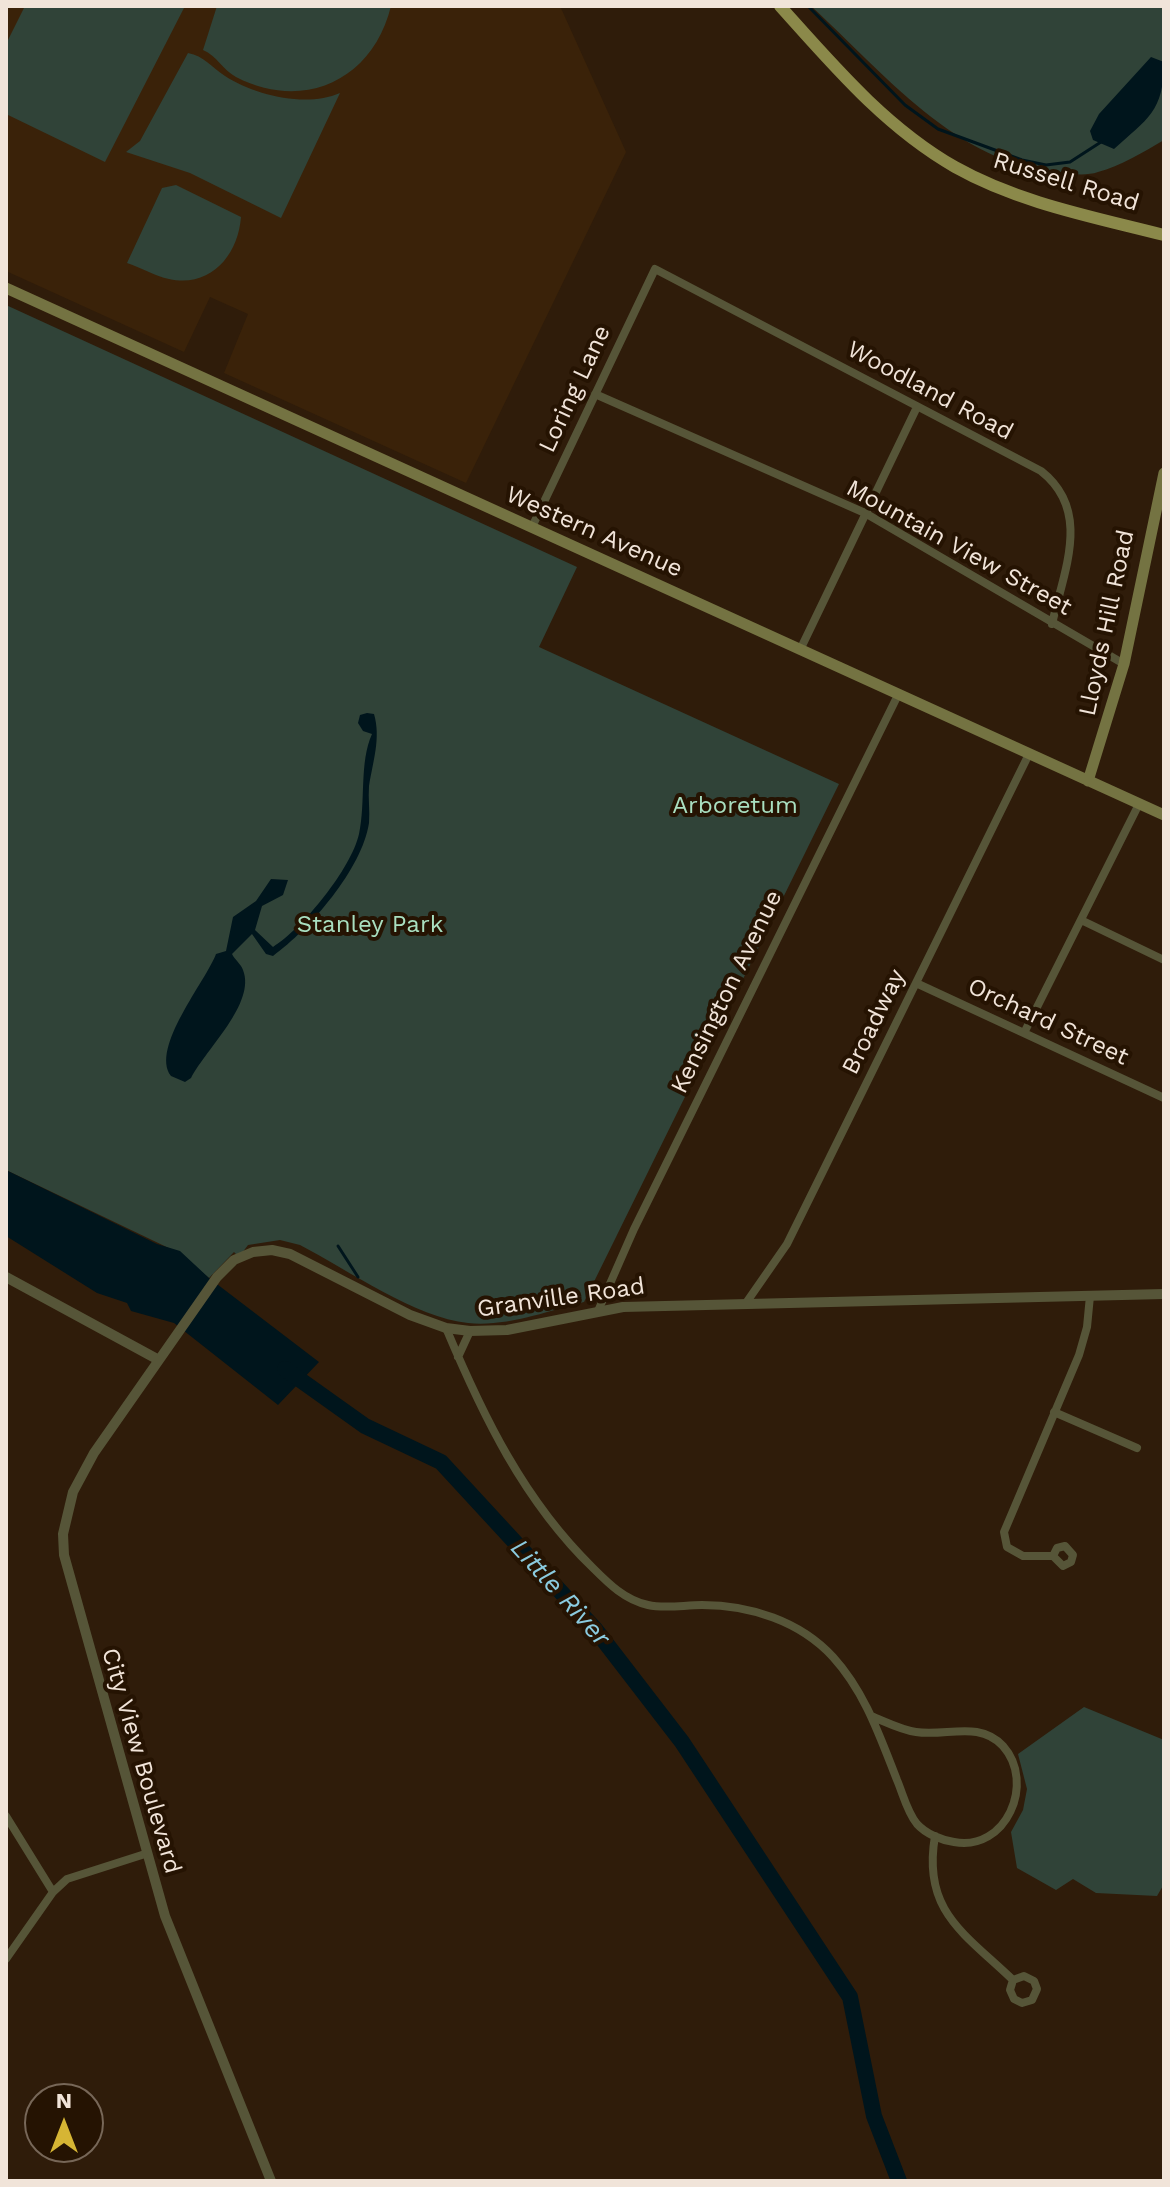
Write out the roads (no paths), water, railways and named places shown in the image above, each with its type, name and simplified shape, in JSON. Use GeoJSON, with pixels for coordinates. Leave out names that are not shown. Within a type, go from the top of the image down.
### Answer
{"type":"FeatureCollection","features":[{"type":"Feature","properties":{"kind":"main road","name":"Russell Road"},"geometry":{"type":"LineString","coordinates":[[780,6],[882,114],[954,167],[1029,198],[1164,235]]}},
{"type":"Feature","properties":{"kind":"main road","name":"Western Avenue"},"geometry":{"type":"LineString","coordinates":[[6,288],[1164,815]]}},
{"type":"Feature","properties":{"kind":"main road","name":"Lloyds Hill Road"},"geometry":{"type":"LineString","coordinates":[[1088,781],[1124,664],[1164,473]]}},
{"type":"Feature","properties":{"kind":"street","name":"Loring Lane"},"geometry":{"type":"LineString","coordinates":[[532,527],[655,269]]}},
{"type":"Feature","properties":{"kind":"street","name":"Woodland Road"},"geometry":{"type":"LineString","coordinates":[[655,269],[1041,471],[1060,487],[1071,517],[1071,534],[1052,624]]}},
{"type":"Feature","properties":{"kind":"street","name":"Mountain View Street"},"geometry":{"type":"LineString","coordinates":[[595,394],[865,513],[1124,664]]}},
{"type":"Feature","properties":{"kind":"street"},"geometry":{"type":"LineString","coordinates":[[800,650],[917,407]]}},
{"type":"Feature","properties":{"kind":"street","name":"Kensington Avenue"},"geometry":{"type":"LineString","coordinates":[[598,1311],[647,1201],[898,695]]}},
{"type":"Feature","properties":{"kind":"street","name":"Broadway"},"geometry":{"type":"LineString","coordinates":[[746,1303],[787,1244],[1029,754]]}},
{"type":"Feature","properties":{"kind":"street"},"geometry":{"type":"LineString","coordinates":[[1024,1033],[1139,804]]}},
{"type":"Feature","properties":{"kind":"street"},"geometry":{"type":"LineString","coordinates":[[1081,920],[1164,960]]}},
{"type":"Feature","properties":{"kind":"street","name":"Orchard Street"},"geometry":{"type":"LineString","coordinates":[[916,983],[1164,1098]]}},
{"type":"Feature","properties":{"kind":"street","name":"Granville Road"},"geometry":{"type":"LineString","coordinates":[[157,1359],[224,1269],[246,1254],[279,1251],[391,1306],[446,1328],[470,1331],[515,1329],[598,1311],[746,1303],[1164,1294]]}},
{"type":"Feature","properties":{"kind":"street"},"geometry":{"type":"LineString","coordinates":[[6,1277],[157,1359]]}},
{"type":"Feature","properties":{"kind":"street"},"geometry":{"type":"LineString","coordinates":[[1053,1556],[1016,1553],[1007,1547],[1004,1536],[1082,1344],[1090,1296]]}},
{"type":"Feature","properties":{"kind":"street"},"geometry":{"type":"LineString","coordinates":[[446,1328],[506,1455],[539,1508],[568,1543],[612,1586],[649,1605],[735,1608],[790,1624],[812,1637],[835,1659],[871,1716],[912,1817],[935,1836],[967,1842],[995,1830],[1017,1799],[1018,1782],[1011,1759],[1000,1743],[984,1734],[965,1730],[917,1732],[871,1716]]}},
{"type":"Feature","properties":{"kind":"street"},"geometry":{"type":"LineString","coordinates":[[458,1357],[470,1331]]}},
{"type":"Feature","properties":{"kind":"street","name":"City View Boulevard"},"geometry":{"type":"LineString","coordinates":[[157,1359],[81,1475],[73,1492],[63,1534],[71,1589],[145,1854],[165,1916],[271,2181]]}},
{"type":"Feature","properties":{"kind":"street"},"geometry":{"type":"LineString","coordinates":[[1054,1412],[1137,1448]]}},
{"type":"Feature","properties":{"kind":"street"},"geometry":{"type":"LineString","coordinates":[[6,1816],[53,1892]]}},
{"type":"Feature","properties":{"kind":"street"},"geometry":{"type":"LineString","coordinates":[[935,1836],[930,1872],[939,1901],[970,1939],[1013,1980]]}},
{"type":"Feature","properties":{"kind":"street"},"geometry":{"type":"LineString","coordinates":[[6,1959],[53,1892],[67,1879],[145,1854]]}},
{"type":"Feature","properties":{"kind":"water"},"geometry":{"type":"Polygon","coordinates":[[[1151,57],[1164,62],[1161,92],[1151,113],[1114,149],[1093,140],[1090,131],[1099,114],[1151,57]]]}},
{"type":"Feature","properties":{"kind":"water"},"geometry":{"type":"Polygon","coordinates":[[[374,714],[377,741],[369,786],[369,823],[356,859],[318,914],[273,956],[266,954],[252,934],[232,954],[242,968],[245,983],[236,1011],[191,1078],[185,1082],[171,1076],[166,1064],[173,1032],[216,954],[226,951],[233,917],[256,901],[271,879],[288,880],[283,895],[262,906],[255,930],[273,947],[311,912],[346,864],[361,822],[365,757],[372,734],[363,731],[358,723],[360,715],[374,714]]]}},
{"type":"Feature","properties":{"kind":"water"},"geometry":{"type":"Polygon","coordinates":[[[6,1170],[157,1244],[180,1251],[209,1278],[319,1362],[278,1405],[174,1323],[131,1311],[127,1303],[97,1293],[6,1236],[6,1170]]]}},
{"type":"Feature","properties":{"kind":"waterway"},"geometry":{"type":"LineString","coordinates":[[808,6],[905,105],[938,129],[1022,160],[1046,165],[1070,162],[1101,142]]}},
{"type":"Feature","properties":{"kind":"waterway"},"geometry":{"type":"LineString","coordinates":[[338,1246],[358,1277]]}},
{"type":"Feature","properties":{"kind":"waterway","name":"Little River"},"geometry":{"type":"LineString","coordinates":[[285,1369],[365,1426],[441,1462],[595,1629],[682,1742],[850,1997],[874,2116],[899,2181]]}},
{"type":"Feature","properties":{"kind":"park label","name":"Arboretum"},"geometry":{"type":"Point","coordinates":[735,806]}},
{"type":"Feature","properties":{"kind":"park label","name":"Stanley Park"},"geometry":{"type":"Point","coordinates":[370,925]}}]}
